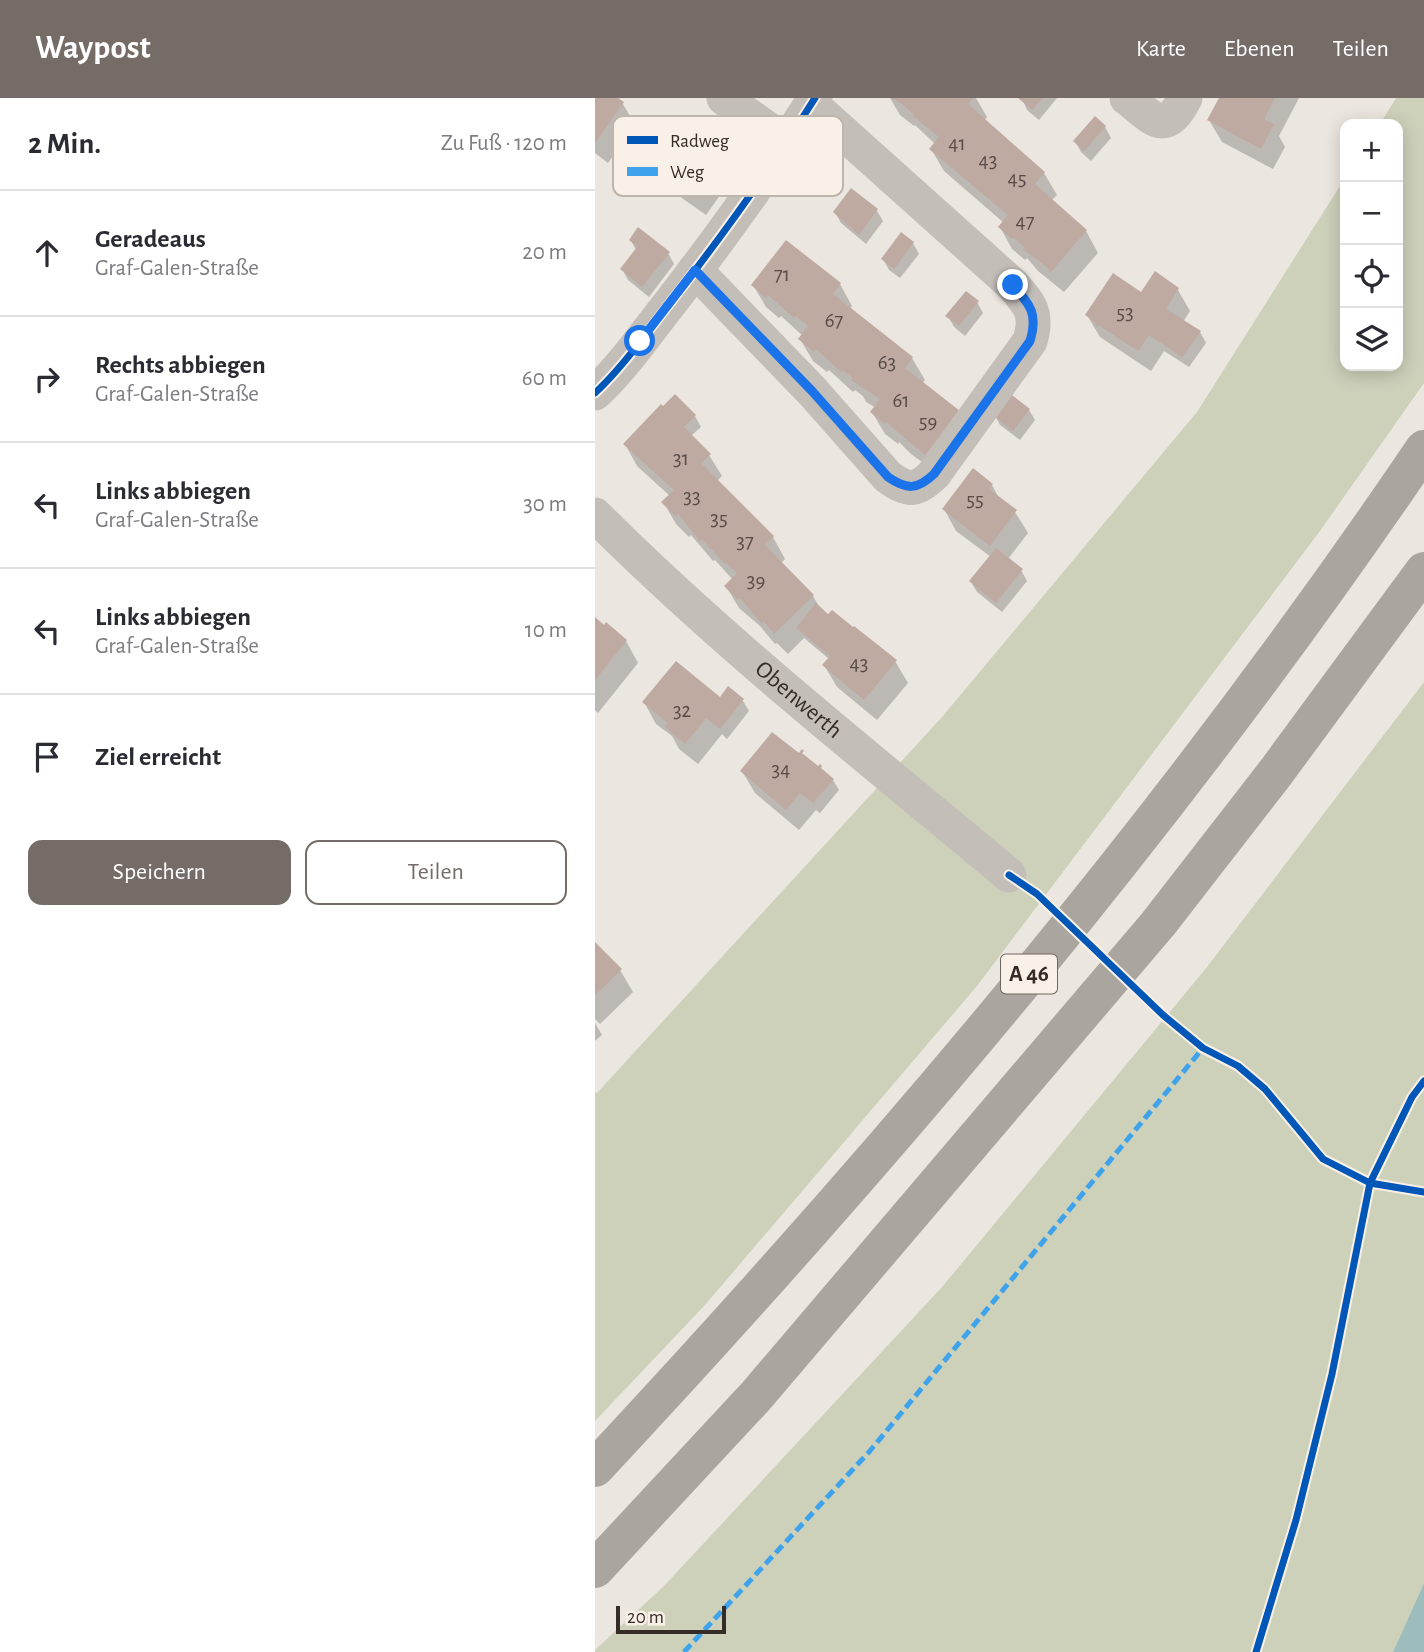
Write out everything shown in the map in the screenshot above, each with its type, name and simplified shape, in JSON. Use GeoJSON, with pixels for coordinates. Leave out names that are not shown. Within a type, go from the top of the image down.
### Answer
{"type":"FeatureCollection","features":[{"type":"Feature","properties":{"kind":"highway","name":"A 46"},"geometry":{"type":"LineString","coordinates":[[595,1468],[840,1200],[1103,885],[1350,559],[1424,449]]}},
{"type":"Feature","properties":{"kind":"highway","name":"A 46"},"geometry":{"type":"LineString","coordinates":[[595,1569],[756,1396],[1158,924],[1276,772],[1424,570]]}},
{"type":"Feature","properties":{"kind":"street"},"geometry":{"type":"LineString","coordinates":[[724,98],[749,116]]}},
{"type":"Feature","properties":{"kind":"street"},"geometry":{"type":"LineString","coordinates":[[1127,98],[1155,120],[1164,122],[1178,112],[1185,98]]}},
{"type":"Feature","properties":{"kind":"street"},"geometry":{"type":"LineString","coordinates":[[803,116],[813,101],[829,116]]}},
{"type":"Feature","properties":{"kind":"street"},"geometry":{"type":"LineString","coordinates":[[695,270],[812,391],[888,477],[900,485],[913,488],[923,485],[934,474],[1030,341],[1035,324],[1032,313],[1013,285],[843,129]]}},
{"type":"Feature","properties":{"kind":"street"},"geometry":{"type":"LineString","coordinates":[[595,393],[640,341],[748,196]]}},
{"type":"Feature","properties":{"kind":"street","name":"Obenwerth"},"geometry":{"type":"LineString","coordinates":[[595,515],[633,553],[781,684],[1009,875]]}},
{"type":"Feature","properties":{"kind":"green space"},"geometry":{"type":"Polygon","coordinates":[[[1396,98],[1424,98],[1424,383],[1320,531],[977,986],[705,1305],[595,1421],[595,1092],[597,1093],[942,717],[1197,412],[1340,186],[1340,371],[1403,371],[1403,119],[1383,119],[1396,98]]]}},
{"type":"Feature","properties":{"kind":"green space"},"geometry":{"type":"Polygon","coordinates":[[[1424,682],[1424,1583],[1393,1652],[595,1652],[664,1586],[942,1287],[1207,967],[1424,682]]]}},
{"type":"Feature","properties":{"kind":"water"},"geometry":{"type":"Polygon","coordinates":[[[1424,1583],[1424,1652],[1393,1652],[1424,1583]]]}},
{"type":"Feature","properties":{"kind":"building"},"geometry":{"type":"Polygon","coordinates":[[[595,98],[618,98],[624,102],[595,143],[595,98]]]}},
{"type":"Feature","properties":{"kind":"building"},"geometry":{"type":"Polygon","coordinates":[[[892,98],[973,98],[968,104],[1045,172],[1035,184],[1087,230],[1050,273],[1049,269],[1023,249],[1025,248],[1014,238],[998,227],[1008,215],[929,149],[939,137],[892,98]]]}},
{"type":"Feature","properties":{"kind":"building"},"geometry":{"type":"Polygon","coordinates":[[[1018,98],[1043,98],[1032,110],[1018,98]]]}},
{"type":"Feature","properties":{"kind":"building"},"geometry":{"type":"Polygon","coordinates":[[[1219,98],[1275,98],[1264,119],[1274,124],[1261,149],[1207,120],[1219,98]]]}},
{"type":"Feature","properties":{"kind":"building"},"geometry":{"type":"Polygon","coordinates":[[[1095,116],[1106,126],[1084,151],[1073,141],[1095,116]]]}},
{"type":"Feature","properties":{"kind":"building"},"geometry":{"type":"Polygon","coordinates":[[[851,188],[878,209],[859,235],[833,212],[851,188]]]}},
{"type":"Feature","properties":{"kind":"building"},"geometry":{"type":"Polygon","coordinates":[[[638,227],[670,252],[642,287],[620,269],[637,247],[629,240],[638,227]]]}},
{"type":"Feature","properties":{"kind":"building"},"geometry":{"type":"Polygon","coordinates":[[[901,232],[914,242],[894,269],[881,259],[901,232]]]}},
{"type":"Feature","properties":{"kind":"building"},"geometry":{"type":"Polygon","coordinates":[[[786,240],[841,283],[833,294],[913,357],[905,368],[960,411],[925,455],[870,412],[880,399],[851,380],[853,378],[842,370],[841,372],[816,349],[814,352],[798,339],[808,326],[751,285],[786,240]]]}},
{"type":"Feature","properties":{"kind":"building"},"geometry":{"type":"Polygon","coordinates":[[[1155,271],[1179,288],[1166,309],[1201,331],[1182,357],[1149,335],[1138,351],[1095,325],[1096,323],[1085,315],[1113,273],[1141,292],[1155,271]]]}},
{"type":"Feature","properties":{"kind":"building"},"geometry":{"type":"Polygon","coordinates":[[[966,291],[979,301],[959,326],[945,316],[966,291]]]}},
{"type":"Feature","properties":{"kind":"building"},"geometry":{"type":"Polygon","coordinates":[[[1008,392],[1030,409],[1013,431],[992,414],[1008,392]]]}},
{"type":"Feature","properties":{"kind":"building"},"geometry":{"type":"Polygon","coordinates":[[[675,394],[696,415],[684,427],[711,454],[701,463],[774,536],[765,545],[814,595],[773,635],[740,598],[738,600],[724,586],[737,573],[702,539],[700,541],[678,514],[676,517],[661,502],[674,490],[623,444],[661,404],[663,406],[675,394]]]}},
{"type":"Feature","properties":{"kind":"building"},"geometry":{"type":"Polygon","coordinates":[[[973,468],[993,484],[989,489],[1017,510],[990,546],[942,509],[973,468]]]}},
{"type":"Feature","properties":{"kind":"building"},"geometry":{"type":"Polygon","coordinates":[[[996,548],[1023,569],[996,603],[969,581],[996,548]]]}},
{"type":"Feature","properties":{"kind":"building"},"geometry":{"type":"Polygon","coordinates":[[[816,603],[828,614],[832,610],[897,660],[864,700],[822,665],[830,656],[796,628],[816,603]]]}},
{"type":"Feature","properties":{"kind":"building"},"geometry":{"type":"Polygon","coordinates":[[[595,617],[604,625],[606,622],[627,640],[595,680],[595,617]]]}},
{"type":"Feature","properties":{"kind":"building"},"geometry":{"type":"Polygon","coordinates":[[[676,661],[720,697],[728,686],[744,699],[720,729],[706,718],[685,744],[665,727],[668,723],[642,702],[676,661]]]}},
{"type":"Feature","properties":{"kind":"building"},"geometry":{"type":"Polygon","coordinates":[[[772,732],[799,753],[802,749],[802,753],[818,766],[820,764],[834,779],[813,803],[800,793],[786,810],[740,771],[772,732]]]}},
{"type":"Feature","properties":{"kind":"building"},"geometry":{"type":"Polygon","coordinates":[[[595,942],[622,969],[595,995],[595,942]]]}},
{"type":"Feature","properties":{"kind":"marked path"},"geometry":{"type":"LineString","coordinates":[[684,1652],[869,1452],[1203,1048]]}},
{"type":"Feature","properties":{"kind":"cycle path"},"geometry":{"type":"LineString","coordinates":[[803,116],[815,98]]}},
{"type":"Feature","properties":{"kind":"cycle path"},"geometry":{"type":"LineString","coordinates":[[595,393],[633,352],[749,196]]}},
{"type":"Feature","properties":{"kind":"cycle path"},"geometry":{"type":"LineString","coordinates":[[1009,875],[1037,894],[1163,1015],[1203,1048],[1238,1066],[1265,1089],[1323,1159],[1370,1183],[1424,1192]]}},
{"type":"Feature","properties":{"kind":"cycle path"},"geometry":{"type":"LineString","coordinates":[[1256,1652],[1296,1520],[1332,1374],[1370,1183],[1412,1097],[1424,1081]]}},
{"type":"Feature","properties":{"kind":"route"},"geometry":{"type":"LineString","coordinates":[[640,341],[695,270],[812,391],[888,477],[900,485],[913,488],[923,485],[934,474],[1030,341],[1035,324],[1032,313],[1013,285]]}}]}
